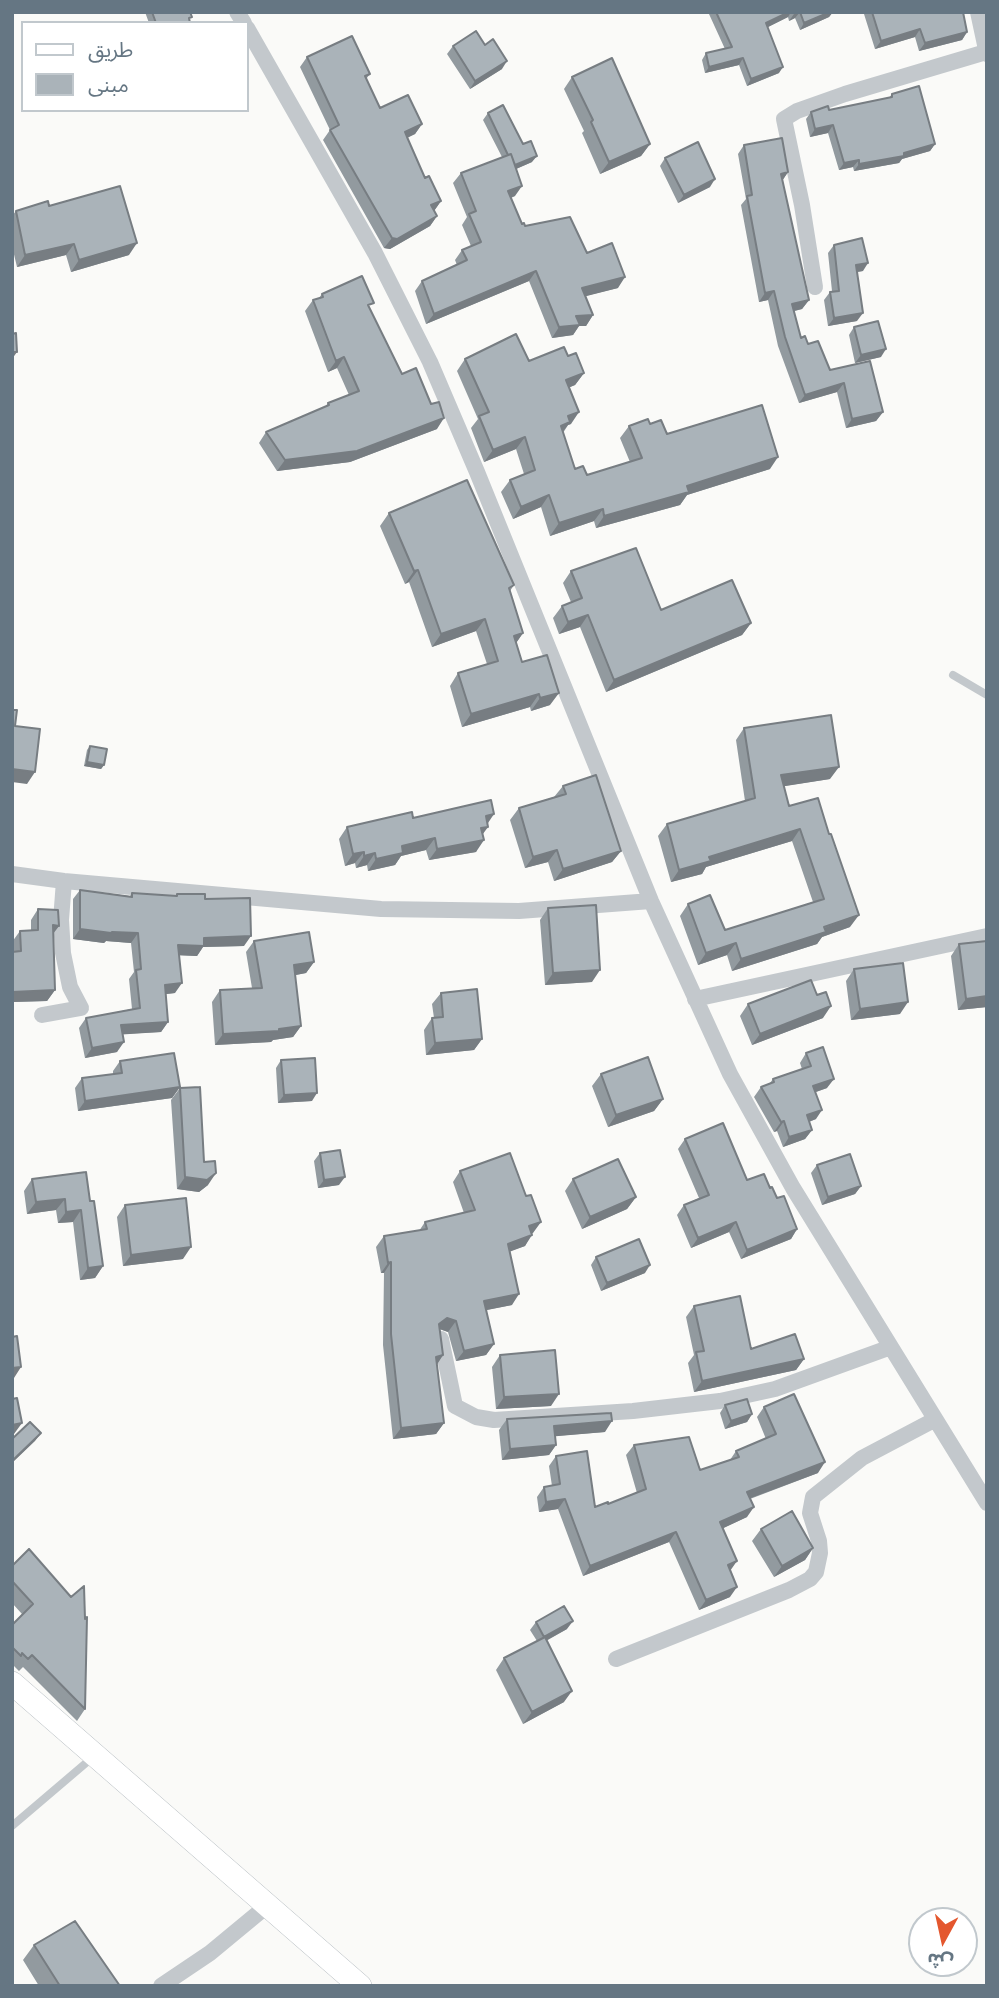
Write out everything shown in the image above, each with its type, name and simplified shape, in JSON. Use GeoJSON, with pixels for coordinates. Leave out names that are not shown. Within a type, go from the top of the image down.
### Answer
{"type":"FeatureCollection","features":[{"type":"Feature","properties":{"kind":"main road"},"geometry":{"type":"LineString","coordinates":[[12,1683],[360,1986]]}},
{"type":"Feature","properties":{"kind":"street"},"geometry":{"type":"LineString","coordinates":[[815,287],[784,118],[845,94],[987,53],[978,12]]}},
{"type":"Feature","properties":{"kind":"street"},"geometry":{"type":"LineString","coordinates":[[248,30],[375,253],[430,362],[651,901],[730,1074],[793,1188],[987,1503]]}},
{"type":"Feature","properties":{"kind":"street"},"geometry":{"type":"LineString","coordinates":[[12,874],[382,909],[519,911],[651,901]]}},
{"type":"Feature","properties":{"kind":"street"},"geometry":{"type":"LineString","coordinates":[[42,1015],[81,1008],[70,987],[63,953],[61,920],[64,881]]}},
{"type":"Feature","properties":{"kind":"street"},"geometry":{"type":"LineString","coordinates":[[695,999],[987,936]]}},
{"type":"Feature","properties":{"kind":"street"},"geometry":{"type":"LineString","coordinates":[[441,1339],[455,1406],[476,1417],[494,1420],[633,1411],[720,1401],[775,1389],[891,1347]]}},
{"type":"Feature","properties":{"kind":"street"},"geometry":{"type":"LineString","coordinates":[[616,1659],[789,1590],[810,1579],[816,1572],[820,1553],[810,1513],[813,1497],[862,1458],[934,1420]]}},
{"type":"Feature","properties":{"kind":"street"},"geometry":{"type":"LineString","coordinates":[[161,1986],[210,1953],[268,1905]]}},
{"type":"Feature","properties":{"kind":"lane"},"geometry":{"type":"LineString","coordinates":[[953,675],[987,695]]}},
{"type":"Feature","properties":{"kind":"lane"},"geometry":{"type":"LineString","coordinates":[[12,1826],[94,1756]]}},
{"type":"Feature","properties":{"kind":"building"},"geometry":{"type":"Polygon","coordinates":[[[152,12],[190,12],[192,17],[190,21],[155,21],[152,12]]]}},
{"type":"Feature","properties":{"kind":"building"},"geometry":{"type":"Polygon","coordinates":[[[716,12],[789,12],[766,23],[783,67],[751,79],[743,58],[709,67],[706,53],[732,47],[716,12]]]}},
{"type":"Feature","properties":{"kind":"building"},"geometry":{"type":"Polygon","coordinates":[[[800,12],[830,12],[804,23],[800,12]]]}},
{"type":"Feature","properties":{"kind":"building"},"geometry":{"type":"Polygon","coordinates":[[[872,12],[963,12],[967,32],[925,43],[920,29],[881,41],[872,12]]]}},
{"type":"Feature","properties":{"kind":"building"},"geometry":{"type":"Polygon","coordinates":[[[476,31],[485,45],[493,39],[507,61],[475,81],[453,46],[476,31]]]}},
{"type":"Feature","properties":{"kind":"building"},"geometry":{"type":"Polygon","coordinates":[[[352,36],[370,74],[365,76],[380,108],[408,95],[422,124],[405,132],[425,178],[429,176],[441,201],[431,205],[437,216],[397,239],[392,238],[330,130],[339,125],[307,57],[352,36]]]}},
{"type":"Feature","properties":{"kind":"building"},"geometry":{"type":"Polygon","coordinates":[[[612,58],[650,144],[609,162],[572,77],[612,58]]]}},
{"type":"Feature","properties":{"kind":"building"},"geometry":{"type":"Polygon","coordinates":[[[919,86],[935,144],[904,153],[904,156],[859,164],[859,160],[844,163],[833,125],[815,129],[811,112],[828,106],[829,110],[892,97],[892,94],[919,86]]]}},
{"type":"Feature","properties":{"kind":"building"},"geometry":{"type":"Polygon","coordinates":[[[503,105],[523,144],[531,141],[537,156],[515,165],[511,154],[508,155],[488,113],[503,105]]]}},
{"type":"Feature","properties":{"kind":"building"},"geometry":{"type":"Polygon","coordinates":[[[782,138],[788,172],[781,174],[809,300],[792,304],[801,338],[805,336],[808,344],[818,341],[830,370],[870,361],[883,412],[852,419],[844,383],[805,395],[785,337],[774,291],[765,293],[747,196],[752,195],[744,145],[782,138]]]}},
{"type":"Feature","properties":{"kind":"building"},"geometry":{"type":"Polygon","coordinates":[[[698,142],[715,179],[684,195],[665,158],[698,142]]]}},
{"type":"Feature","properties":{"kind":"building"},"geometry":{"type":"Polygon","coordinates":[[[511,154],[522,186],[508,191],[522,224],[525,226],[570,217],[587,253],[612,243],[625,277],[582,288],[593,315],[576,316],[580,325],[559,327],[536,271],[434,314],[422,281],[467,260],[462,250],[481,242],[469,214],[476,211],[461,173],[511,154]]]}},
{"type":"Feature","properties":{"kind":"building"},"geometry":{"type":"Polygon","coordinates":[[[120,186],[137,243],[79,260],[74,244],[25,255],[16,211],[48,201],[49,206],[120,186]]]}},
{"type":"Feature","properties":{"kind":"building"},"geometry":{"type":"Polygon","coordinates":[[[862,238],[868,263],[856,265],[863,313],[834,318],[830,292],[839,291],[834,245],[862,238]]]}},
{"type":"Feature","properties":{"kind":"building"},"geometry":{"type":"Polygon","coordinates":[[[362,276],[374,303],[368,305],[402,374],[416,368],[431,404],[439,402],[444,418],[357,451],[285,460],[266,432],[359,391],[344,357],[336,361],[313,300],[362,276]]]}},
{"type":"Feature","properties":{"kind":"building"},"geometry":{"type":"Polygon","coordinates":[[[878,321],[886,349],[861,355],[854,327],[878,321]]]}},
{"type":"Feature","properties":{"kind":"building"},"geometry":{"type":"Polygon","coordinates":[[[16,333],[17,352],[12,352],[12,334],[16,333]]]}},
{"type":"Feature","properties":{"kind":"building"},"geometry":{"type":"Polygon","coordinates":[[[516,334],[529,361],[564,347],[568,356],[576,353],[584,373],[566,380],[579,412],[568,416],[570,422],[561,426],[575,469],[583,466],[587,475],[642,458],[629,426],[648,419],[650,424],[661,420],[667,434],[762,405],[778,457],[687,486],[689,492],[604,516],[603,509],[559,523],[549,495],[521,507],[510,480],[535,470],[525,437],[493,450],[479,416],[489,412],[465,359],[516,334]]]}},
{"type":"Feature","properties":{"kind":"building"},"geometry":{"type":"Polygon","coordinates":[[[467,480],[514,585],[509,588],[523,633],[514,636],[522,662],[547,655],[559,693],[540,698],[539,694],[471,714],[458,673],[498,661],[485,619],[441,634],[418,570],[414,571],[389,513],[467,480]]]}},
{"type":"Feature","properties":{"kind":"building"},"geometry":{"type":"Polygon","coordinates":[[[636,548],[661,610],[732,580],[751,623],[614,680],[588,615],[568,622],[562,606],[582,598],[571,571],[636,548]]]}},
{"type":"Feature","properties":{"kind":"building"},"geometry":{"type":"Polygon","coordinates":[[[12,710],[17,710],[15,726],[40,729],[35,772],[12,769],[12,710]]]}},
{"type":"Feature","properties":{"kind":"building"},"geometry":{"type":"Polygon","coordinates":[[[831,715],[839,767],[781,775],[789,806],[818,798],[859,915],[824,927],[826,932],[741,959],[736,943],[706,953],[688,904],[710,895],[725,930],[824,899],[800,829],[709,857],[711,861],[679,870],[667,824],[755,798],[744,728],[831,715]]]}},
{"type":"Feature","properties":{"kind":"building"},"geometry":{"type":"Polygon","coordinates":[[[90,746],[107,749],[104,765],[87,762],[90,746]]]}},
{"type":"Feature","properties":{"kind":"building"},"geometry":{"type":"Polygon","coordinates":[[[596,775],[621,851],[563,869],[557,850],[533,857],[519,808],[566,794],[563,786],[596,775]]]}},
{"type":"Feature","properties":{"kind":"building"},"geometry":{"type":"Polygon","coordinates":[[[491,800],[494,814],[486,816],[488,827],[481,828],[484,840],[437,849],[435,838],[402,846],[403,853],[376,859],[375,853],[364,856],[364,852],[353,854],[347,827],[412,812],[413,818],[491,800]]]}},
{"type":"Feature","properties":{"kind":"building"},"geometry":{"type":"Polygon","coordinates":[[[80,890],[132,897],[132,893],[177,896],[205,894],[205,899],[250,898],[251,936],[204,938],[204,946],[178,945],[182,983],[165,985],[168,1022],[121,1025],[124,1042],[92,1048],[86,1018],[140,1008],[136,970],[141,969],[138,933],[80,929],[80,890]]]}},
{"type":"Feature","properties":{"kind":"building"},"geometry":{"type":"Polygon","coordinates":[[[596,905],[600,970],[553,973],[548,908],[596,905]]]}},
{"type":"Feature","properties":{"kind":"building"},"geometry":{"type":"Polygon","coordinates":[[[38,909],[58,910],[59,926],[53,925],[55,990],[12,992],[12,952],[21,951],[20,931],[38,930],[38,909]]]}},
{"type":"Feature","properties":{"kind":"building"},"geometry":{"type":"Polygon","coordinates":[[[309,932],[314,962],[294,965],[301,1026],[279,1031],[223,1034],[220,990],[262,988],[254,941],[309,932]]]}},
{"type":"Feature","properties":{"kind":"building"},"geometry":{"type":"Polygon","coordinates":[[[987,941],[987,996],[966,999],[959,944],[987,941]]]}},
{"type":"Feature","properties":{"kind":"building"},"geometry":{"type":"Polygon","coordinates":[[[903,963],[908,1002],[860,1009],[854,969],[903,963]]]}},
{"type":"Feature","properties":{"kind":"building"},"geometry":{"type":"Polygon","coordinates":[[[811,980],[817,995],[826,992],[831,1006],[760,1034],[748,1004],[811,980]]]}},
{"type":"Feature","properties":{"kind":"building"},"geometry":{"type":"Polygon","coordinates":[[[477,989],[482,1039],[435,1043],[432,1018],[443,1017],[441,993],[477,989]]]}},
{"type":"Feature","properties":{"kind":"building"},"geometry":{"type":"Polygon","coordinates":[[[823,1047],[834,1079],[813,1086],[822,1110],[807,1115],[812,1130],[789,1137],[784,1121],[781,1122],[761,1087],[774,1082],[773,1079],[811,1066],[806,1053],[823,1047]]]}},
{"type":"Feature","properties":{"kind":"building"},"geometry":{"type":"Polygon","coordinates":[[[174,1053],[180,1087],[85,1101],[82,1078],[122,1073],[120,1061],[174,1053]]]}},
{"type":"Feature","properties":{"kind":"building"},"geometry":{"type":"Polygon","coordinates":[[[648,1057],[663,1099],[616,1115],[601,1074],[648,1057]]]}},
{"type":"Feature","properties":{"kind":"building"},"geometry":{"type":"Polygon","coordinates":[[[315,1058],[317,1093],[284,1095],[281,1060],[315,1058]]]}},
{"type":"Feature","properties":{"kind":"building"},"geometry":{"type":"Polygon","coordinates":[[[200,1087],[204,1162],[215,1161],[216,1173],[207,1180],[185,1177],[180,1088],[200,1087]]]}},
{"type":"Feature","properties":{"kind":"building"},"geometry":{"type":"Polygon","coordinates":[[[723,1123],[747,1180],[764,1174],[777,1198],[784,1196],[797,1229],[747,1250],[736,1222],[698,1238],[684,1205],[709,1195],[685,1139],[723,1123]]]}},
{"type":"Feature","properties":{"kind":"building"},"geometry":{"type":"Polygon","coordinates":[[[340,1150],[345,1177],[324,1180],[320,1153],[340,1150]]]}},
{"type":"Feature","properties":{"kind":"building"},"geometry":{"type":"Polygon","coordinates":[[[510,1153],[526,1196],[531,1195],[541,1222],[529,1226],[532,1235],[508,1244],[519,1294],[484,1301],[494,1344],[464,1351],[456,1321],[447,1318],[439,1324],[443,1355],[436,1357],[444,1423],[401,1428],[391,1334],[391,1262],[388,1263],[384,1236],[427,1229],[425,1222],[475,1210],[460,1171],[510,1153]]]}},
{"type":"Feature","properties":{"kind":"building"},"geometry":{"type":"Polygon","coordinates":[[[850,1154],[861,1186],[828,1197],[817,1165],[850,1154]]]}},
{"type":"Feature","properties":{"kind":"building"},"geometry":{"type":"Polygon","coordinates":[[[618,1159],[636,1197],[590,1217],[573,1179],[618,1159]]]}},
{"type":"Feature","properties":{"kind":"building"},"geometry":{"type":"Polygon","coordinates":[[[86,1172],[90,1201],[94,1201],[103,1266],[88,1268],[81,1210],[66,1212],[65,1199],[36,1202],[32,1179],[86,1172]]]}},
{"type":"Feature","properties":{"kind":"building"},"geometry":{"type":"Polygon","coordinates":[[[186,1198],[191,1247],[131,1255],[125,1205],[186,1198]]]}},
{"type":"Feature","properties":{"kind":"building"},"geometry":{"type":"Polygon","coordinates":[[[639,1239],[650,1265],[607,1283],[596,1257],[639,1239]]]}},
{"type":"Feature","properties":{"kind":"building"},"geometry":{"type":"Polygon","coordinates":[[[740,1296],[751,1349],[795,1334],[804,1359],[702,1381],[696,1352],[704,1351],[694,1306],[740,1296]]]}},
{"type":"Feature","properties":{"kind":"building"},"geometry":{"type":"Polygon","coordinates":[[[17,1336],[21,1367],[12,1368],[12,1337],[17,1336]]]}},
{"type":"Feature","properties":{"kind":"building"},"geometry":{"type":"Polygon","coordinates":[[[555,1350],[559,1394],[504,1397],[500,1355],[555,1350]]]}},
{"type":"Feature","properties":{"kind":"building"},"geometry":{"type":"Polygon","coordinates":[[[794,1394],[825,1462],[747,1492],[754,1507],[720,1522],[737,1561],[728,1565],[737,1587],[706,1600],[676,1532],[590,1566],[565,1499],[546,1502],[544,1487],[560,1484],[556,1456],[587,1451],[595,1507],[608,1504],[646,1489],[634,1445],[689,1437],[700,1470],[739,1457],[736,1451],[776,1434],[764,1407],[794,1394]]]}},
{"type":"Feature","properties":{"kind":"building"},"geometry":{"type":"Polygon","coordinates":[[[17,1398],[22,1423],[12,1425],[12,1399],[17,1398]]]}},
{"type":"Feature","properties":{"kind":"building"},"geometry":{"type":"Polygon","coordinates":[[[747,1399],[752,1414],[731,1421],[725,1405],[747,1399]]]}},
{"type":"Feature","properties":{"kind":"building"},"geometry":{"type":"Polygon","coordinates":[[[611,1413],[612,1421],[554,1426],[556,1445],[510,1449],[507,1419],[611,1413]]]}},
{"type":"Feature","properties":{"kind":"building"},"geometry":{"type":"Polygon","coordinates":[[[30,1422],[41,1433],[12,1461],[12,1439],[30,1422]]]}},
{"type":"Feature","properties":{"kind":"building"},"geometry":{"type":"Polygon","coordinates":[[[792,1511],[813,1548],[782,1566],[761,1529],[792,1511]]]}},
{"type":"Feature","properties":{"kind":"building"},"geometry":{"type":"Polygon","coordinates":[[[29,1549],[71,1597],[84,1586],[85,1619],[87,1617],[85,1709],[32,1655],[28,1659],[12,1647],[12,1625],[33,1604],[12,1581],[12,1566],[29,1549]]]}},
{"type":"Feature","properties":{"kind":"building"},"geometry":{"type":"Polygon","coordinates":[[[564,1606],[573,1621],[544,1637],[536,1622],[564,1606]]]}},
{"type":"Feature","properties":{"kind":"building"},"geometry":{"type":"Polygon","coordinates":[[[545,1637],[572,1691],[532,1712],[504,1658],[545,1637]]]}},
{"type":"Feature","properties":{"kind":"building"},"geometry":{"type":"Polygon","coordinates":[[[75,1921],[120,1986],[60,1986],[34,1945],[75,1921]]]}}]}
